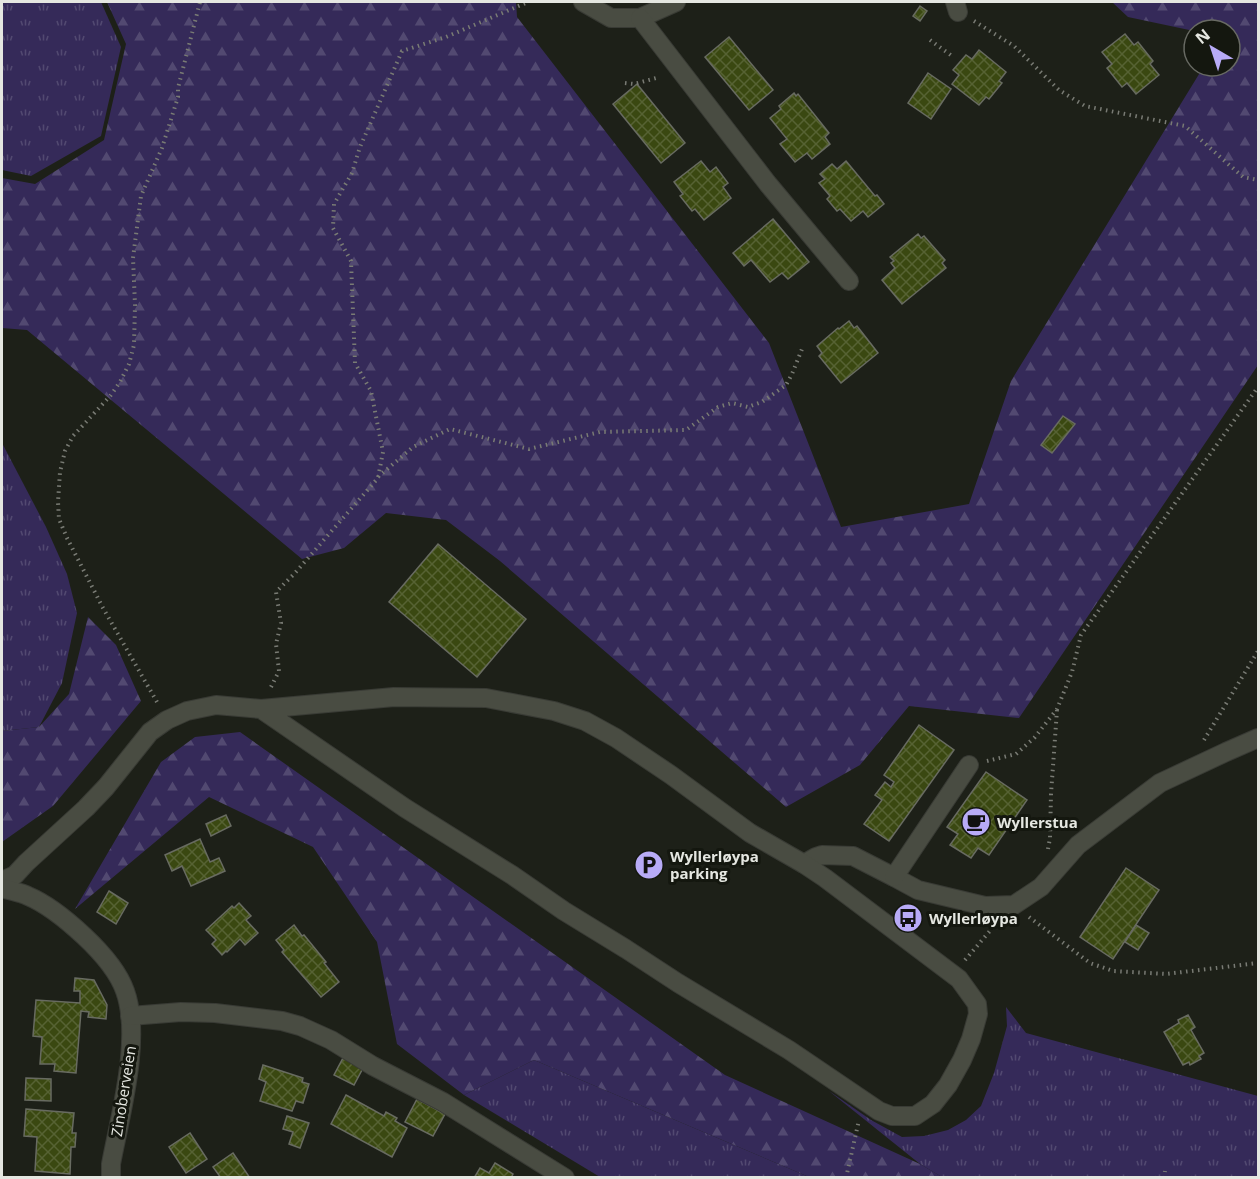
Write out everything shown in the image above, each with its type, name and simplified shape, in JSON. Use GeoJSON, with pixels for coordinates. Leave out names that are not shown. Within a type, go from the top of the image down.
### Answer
{"type":"FeatureCollection","features":[{"type":"Feature","properties":{"kind":"street"},"geometry":{"type":"LineString","coordinates":[[583,2],[611,18],[640,18],[676,2]]}},
{"type":"Feature","properties":{"kind":"street"},"geometry":{"type":"LineString","coordinates":[[640,18],[768,184],[849,281]]}},
{"type":"Feature","properties":{"kind":"street"},"geometry":{"type":"LineString","coordinates":[[2,881],[15,875],[86,808],[150,732],[167,720],[187,711],[216,705],[261,709],[394,696],[486,698],[555,711],[585,721],[616,738],[750,833],[804,864],[952,974],[977,1004],[978,1014],[962,1060],[948,1085],[933,1104],[915,1116],[892,1116],[879,1111],[789,1050],[678,983],[405,808],[261,709]]}},
{"type":"Feature","properties":{"kind":"street"},"geometry":{"type":"LineString","coordinates":[[804,864],[822,855],[853,856],[918,890],[985,906],[1014,905],[1041,887],[1078,844],[1160,783],[1258,738]]}},
{"type":"Feature","properties":{"kind":"street"},"geometry":{"type":"LineString","coordinates":[[894,877],[969,765]]}},
{"type":"Feature","properties":{"kind":"street","name":"Zinoberveien"},"geometry":{"type":"LineString","coordinates":[[2,888],[29,896],[67,921],[87,938],[114,970],[125,991],[130,1016],[130,1059],[111,1164],[111,1178]]}},
{"type":"Feature","properties":{"kind":"street"},"geometry":{"type":"LineString","coordinates":[[130,1016],[181,1012],[215,1013],[282,1021],[300,1026],[331,1040],[373,1066],[444,1101],[565,1178]]}},
{"type":"Feature","properties":{"kind":"path"},"geometry":{"type":"LineString","coordinates":[[167,720],[103,608],[67,538],[59,519],[58,502],[60,472],[65,451],[73,436],[111,395],[129,364],[134,345],[133,258],[141,196],[162,148],[178,98],[178,88],[200,2]]}},
{"type":"Feature","properties":{"kind":"path"},"geometry":{"type":"LineString","coordinates":[[378,478],[383,452],[371,391],[355,363],[351,261],[333,228],[333,204],[352,173],[360,147],[402,51],[446,36],[528,2]]}},
{"type":"Feature","properties":{"kind":"path"},"geometry":{"type":"LineString","coordinates":[[956,7],[1014,46],[1059,90],[1085,106],[1185,126],[1243,177],[1258,180]]}},
{"type":"Feature","properties":{"kind":"path"},"geometry":{"type":"LineString","coordinates":[[930,40],[952,56]]}},
{"type":"Feature","properties":{"kind":"path"},"geometry":{"type":"LineString","coordinates":[[625,83],[633,84],[681,71]]}},
{"type":"Feature","properties":{"kind":"path"},"geometry":{"type":"LineString","coordinates":[[261,709],[279,671],[276,644],[281,623],[276,592],[378,478],[412,447],[450,429],[529,449],[600,432],[686,430],[718,407],[732,403],[748,407],[762,402],[786,385],[802,349]]}},
{"type":"Feature","properties":{"kind":"path"},"geometry":{"type":"LineString","coordinates":[[969,765],[1016,754],[1035,737],[1057,709],[1072,672],[1081,635],[1258,385]]}},
{"type":"Feature","properties":{"kind":"path"},"geometry":{"type":"LineString","coordinates":[[1202,742],[1258,651]]}},
{"type":"Feature","properties":{"kind":"path"},"geometry":{"type":"LineString","coordinates":[[1041,887],[1050,838],[1057,709]]}},
{"type":"Feature","properties":{"kind":"path"},"geometry":{"type":"LineString","coordinates":[[952,974],[1014,905],[1089,963],[1113,971],[1166,974],[1258,963]]}},
{"type":"Feature","properties":{"kind":"path"},"geometry":{"type":"LineString","coordinates":[[846,1178],[863,1100]]}},
{"type":"Feature","properties":{"kind":"path"},"geometry":{"type":"LineString","coordinates":[[1164,1178],[1165,1170]]}},
{"type":"Feature","properties":{"kind":"green space"},"geometry":{"type":"Polygon","coordinates":[[[2,2],[101,2],[121,47],[101,136],[31,176],[2,170],[2,2]]]}},
{"type":"Feature","properties":{"kind":"green space"},"geometry":{"type":"Polygon","coordinates":[[[107,2],[516,2],[517,17],[769,343],[841,527],[969,504],[1011,381],[1197,78],[1242,78],[1242,18],[1182,18],[1182,28],[1128,17],[1112,2],[1258,2],[1258,365],[1019,718],[909,706],[860,765],[786,807],[500,561],[446,520],[386,513],[344,548],[302,559],[27,330],[2,328],[2,178],[35,184],[104,140],[126,44],[107,2]]]}},
{"type":"Feature","properties":{"kind":"green space"},"geometry":{"type":"Polygon","coordinates":[[[2,443],[46,527],[67,574],[77,613],[62,683],[39,727],[2,731],[2,443]]]}},
{"type":"Feature","properties":{"kind":"green space"},"geometry":{"type":"Polygon","coordinates":[[[88,617],[116,645],[141,701],[53,806],[2,842],[2,731],[39,727],[69,694],[88,617]]]}},
{"type":"Feature","properties":{"kind":"green space"},"geometry":{"type":"Polygon","coordinates":[[[240,732],[725,1075],[920,1164],[942,1177],[809,1177],[534,1060],[464,1095],[397,1044],[377,942],[313,847],[209,797],[75,909],[161,762],[195,737],[240,732]]]}},
{"type":"Feature","properties":{"kind":"green space"},"geometry":{"type":"Polygon","coordinates":[[[1006,1007],[1026,1033],[1258,1096],[1258,1177],[942,1177],[920,1164],[829,1091],[871,1120],[902,1137],[924,1136],[948,1130],[966,1120],[981,1106],[994,1073],[1007,1026],[1006,1007]]]}},
{"type":"Feature","properties":{"kind":"green space"},"geometry":{"type":"Polygon","coordinates":[[[534,1060],[809,1177],[600,1177],[464,1095],[534,1060]]]}},
{"type":"Feature","properties":{"kind":"building"},"geometry":{"type":"Polygon","coordinates":[[[920,6],[927,11],[920,21],[913,16],[920,6]]]}},
{"type":"Feature","properties":{"kind":"building"},"geometry":{"type":"Polygon","coordinates":[[[1125,34],[1134,45],[1138,42],[1153,61],[1150,64],[1159,75],[1136,94],[1127,83],[1122,87],[1107,68],[1112,64],[1102,52],[1125,34]]]}},
{"type":"Feature","properties":{"kind":"building"},"geometry":{"type":"Polygon","coordinates":[[[729,37],[773,90],[749,110],[705,57],[729,37]]]}},
{"type":"Feature","properties":{"kind":"building"},"geometry":{"type":"Polygon","coordinates":[[[979,50],[1006,72],[999,81],[1002,83],[989,99],[986,97],[979,105],[952,84],[959,75],[953,70],[966,55],[972,59],[979,50]]]}},
{"type":"Feature","properties":{"kind":"building"},"geometry":{"type":"Polygon","coordinates":[[[928,73],[951,89],[931,119],[908,103],[928,73]]]}},
{"type":"Feature","properties":{"kind":"building"},"geometry":{"type":"Polygon","coordinates":[[[637,84],[685,143],[661,163],[613,104],[637,84]]]}},
{"type":"Feature","properties":{"kind":"building"},"geometry":{"type":"Polygon","coordinates":[[[794,93],[796,96],[798,94],[829,133],[825,137],[830,144],[812,159],[807,153],[795,162],[780,144],[787,139],[770,118],[781,109],[779,106],[794,93]]]}},
{"type":"Feature","properties":{"kind":"building"},"geometry":{"type":"Polygon","coordinates":[[[701,161],[710,172],[716,167],[728,183],[723,187],[731,198],[704,220],[695,209],[692,211],[680,196],[683,194],[674,182],[701,161]]]}},
{"type":"Feature","properties":{"kind":"building"},"geometry":{"type":"Polygon","coordinates":[[[846,161],[884,204],[868,217],[863,211],[851,221],[840,209],[837,211],[827,199],[830,196],[819,183],[825,179],[820,174],[832,164],[837,169],[846,161]]]}},
{"type":"Feature","properties":{"kind":"building"},"geometry":{"type":"Polygon","coordinates":[[[773,219],[809,262],[788,279],[782,273],[770,282],[751,260],[744,266],[733,253],[773,219]]]}},
{"type":"Feature","properties":{"kind":"building"},"geometry":{"type":"Polygon","coordinates":[[[918,234],[921,238],[924,236],[945,260],[942,263],[946,268],[902,304],[882,280],[895,268],[891,263],[894,261],[890,257],[918,234]]]}},
{"type":"Feature","properties":{"kind":"building"},"geometry":{"type":"Polygon","coordinates":[[[849,321],[854,328],[857,326],[878,353],[841,383],[819,356],[822,353],[817,346],[849,321]]]}},
{"type":"Feature","properties":{"kind":"building"},"geometry":{"type":"Polygon","coordinates":[[[1063,416],[1075,424],[1052,453],[1041,445],[1063,416]]]}},
{"type":"Feature","properties":{"kind":"building"},"geometry":{"type":"Polygon","coordinates":[[[438,544],[526,619],[477,677],[389,602],[438,544]]]}},
{"type":"Feature","properties":{"kind":"building"},"geometry":{"type":"Polygon","coordinates":[[[919,725],[954,750],[889,841],[864,824],[882,800],[875,795],[885,782],[891,787],[894,782],[884,775],[919,725]]]}},
{"type":"Feature","properties":{"kind":"building"},"geometry":{"type":"Polygon","coordinates":[[[986,772],[1027,800],[989,855],[978,848],[971,858],[950,845],[958,834],[947,827],[986,772]]]}},
{"type":"Feature","properties":{"kind":"building"},"geometry":{"type":"Polygon","coordinates":[[[226,815],[231,826],[211,836],[206,824],[226,815]]]}},
{"type":"Feature","properties":{"kind":"building"},"geometry":{"type":"Polygon","coordinates":[[[200,839],[210,862],[219,858],[225,871],[191,886],[182,866],[172,871],[165,855],[200,839]]]}},
{"type":"Feature","properties":{"kind":"building"},"geometry":{"type":"Polygon","coordinates":[[[1126,868],[1159,890],[1113,959],[1080,937],[1126,868]]]}},
{"type":"Feature","properties":{"kind":"building"},"geometry":{"type":"Polygon","coordinates":[[[109,891],[128,903],[116,924],[97,912],[109,891]]]}},
{"type":"Feature","properties":{"kind":"building"},"geometry":{"type":"Polygon","coordinates":[[[239,903],[251,916],[246,920],[258,933],[245,945],[240,939],[222,955],[212,944],[216,940],[206,930],[232,906],[234,908],[239,903]]]}},
{"type":"Feature","properties":{"kind":"building"},"geometry":{"type":"Polygon","coordinates":[[[294,925],[326,962],[324,963],[339,982],[321,997],[282,952],[284,950],[276,940],[294,925]]]}},
{"type":"Feature","properties":{"kind":"building"},"geometry":{"type":"Polygon","coordinates":[[[1136,925],[1149,933],[1138,950],[1125,942],[1136,925]]]}},
{"type":"Feature","properties":{"kind":"building"},"geometry":{"type":"Polygon","coordinates":[[[75,978],[94,980],[107,1005],[106,1019],[88,1017],[89,1012],[81,1011],[76,1073],[54,1071],[55,1064],[40,1064],[42,1037],[33,1036],[36,1000],[80,1003],[80,991],[74,991],[75,978]]]}},
{"type":"Feature","properties":{"kind":"building"},"geometry":{"type":"Polygon","coordinates":[[[1188,1015],[1195,1027],[1191,1030],[1204,1053],[1199,1056],[1201,1059],[1190,1065],[1189,1062],[1183,1065],[1164,1032],[1188,1015]]]}},
{"type":"Feature","properties":{"kind":"building"},"geometry":{"type":"Polygon","coordinates":[[[343,1058],[363,1068],[354,1085],[334,1075],[343,1058]]]}},
{"type":"Feature","properties":{"kind":"building"},"geometry":{"type":"Polygon","coordinates":[[[263,1065],[303,1078],[302,1082],[309,1084],[303,1103],[296,1101],[292,1111],[260,1101],[266,1082],[259,1079],[263,1065]]]}},
{"type":"Feature","properties":{"kind":"building"},"geometry":{"type":"Polygon","coordinates":[[[26,1078],[51,1079],[51,1101],[25,1100],[26,1078]]]}},
{"type":"Feature","properties":{"kind":"building"},"geometry":{"type":"Polygon","coordinates":[[[346,1095],[384,1116],[386,1112],[397,1118],[395,1121],[407,1128],[392,1157],[331,1124],[346,1095]]]}},
{"type":"Feature","properties":{"kind":"building"},"geometry":{"type":"Polygon","coordinates":[[[417,1099],[445,1114],[433,1136],[405,1122],[417,1099]]]}},
{"type":"Feature","properties":{"kind":"building"},"geometry":{"type":"Polygon","coordinates":[[[26,1109],[74,1113],[72,1133],[76,1133],[75,1147],[71,1147],[70,1174],[35,1171],[37,1137],[24,1136],[26,1109]]]}},
{"type":"Feature","properties":{"kind":"building"},"geometry":{"type":"Polygon","coordinates":[[[287,1116],[309,1123],[300,1148],[289,1144],[293,1132],[283,1129],[287,1116]]]}},
{"type":"Feature","properties":{"kind":"building"},"geometry":{"type":"Polygon","coordinates":[[[190,1133],[207,1159],[186,1173],[169,1147],[190,1133]]]}},
{"type":"Feature","properties":{"kind":"building"},"geometry":{"type":"Polygon","coordinates":[[[233,1153],[250,1178],[221,1178],[213,1167],[233,1153]]]}},
{"type":"Feature","properties":{"kind":"building"},"geometry":{"type":"Polygon","coordinates":[[[495,1163],[513,1174],[511,1178],[474,1178],[480,1168],[489,1173],[495,1163]]]}},
{"type":"Feature","properties":{"kind":"place","name":"Wyllerstua"},"geometry":{"type":"Point","coordinates":[976,822]}},
{"type":"Feature","properties":{"kind":"place","name":"Wyllerløypa parking"},"geometry":{"type":"Point","coordinates":[649,865]}},
{"type":"Feature","properties":{"kind":"place","name":"Wyllerløypa"},"geometry":{"type":"Point","coordinates":[908,918]}}]}
